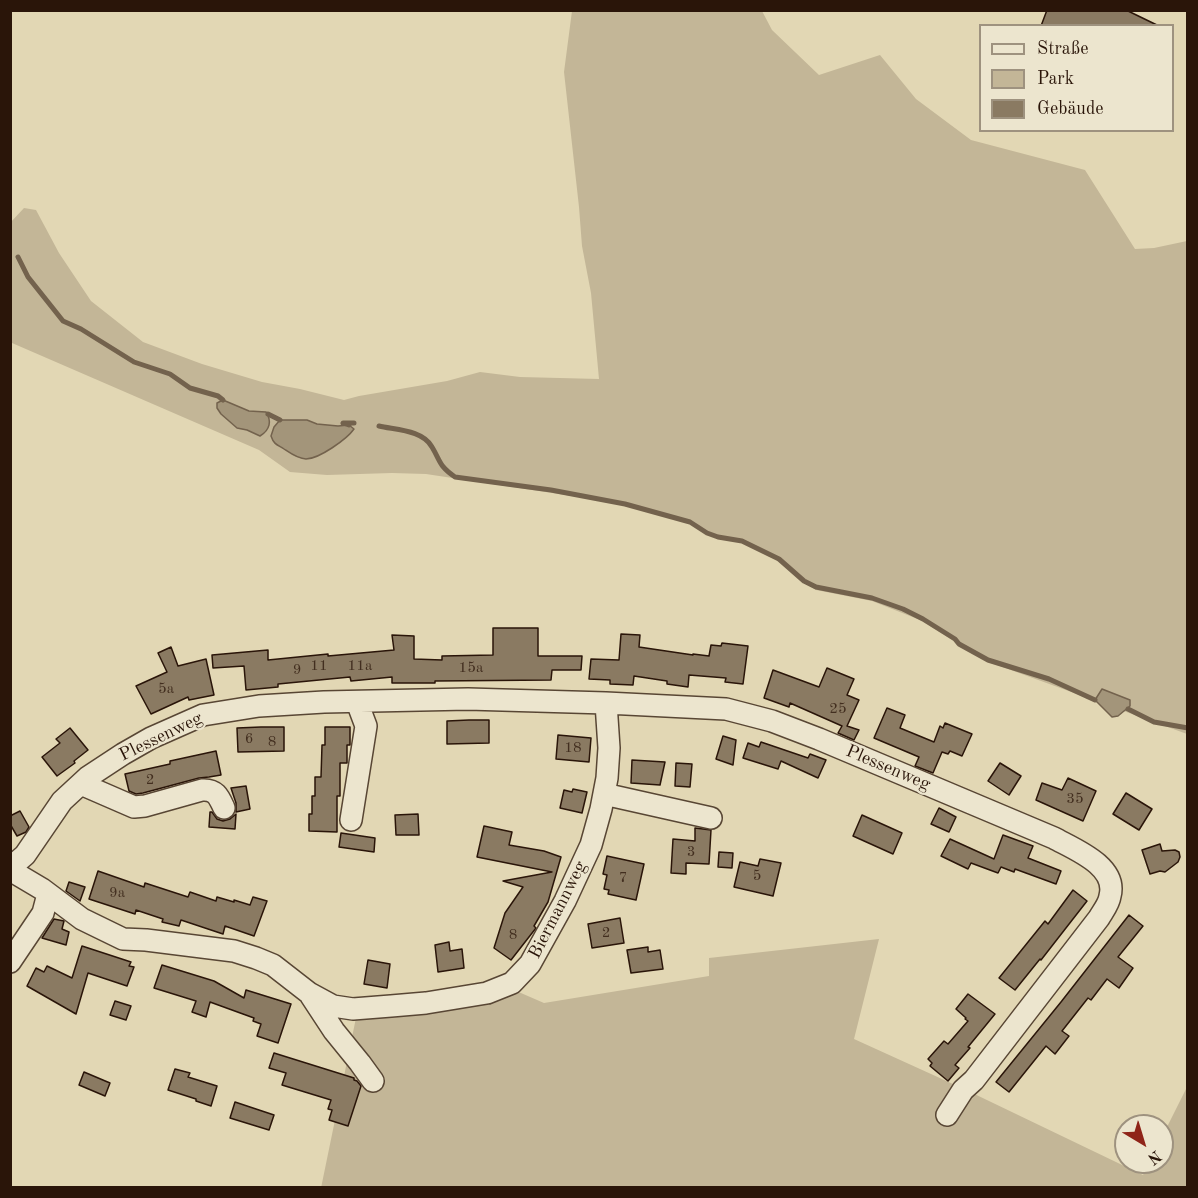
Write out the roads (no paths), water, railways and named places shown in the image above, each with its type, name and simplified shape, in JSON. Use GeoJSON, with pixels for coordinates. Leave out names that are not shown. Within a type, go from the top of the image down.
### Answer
{"type":"FeatureCollection","features":[{"type":"Feature","properties":{"kind":"street","name":"Plessenweg"},"geometry":{"type":"LineString","coordinates":[[10,869],[25,855],[62,801],[88,777],[151,738],[203,714],[259,706],[468,699],[606,702],[726,709],[772,721],[1054,838],[1084,854],[1107,875],[1111,891],[1110,899],[1099,918],[974,1080],[963,1090],[947,1115]]}},
{"type":"Feature","properties":{"kind":"street"},"geometry":{"type":"LineString","coordinates":[[351,820],[366,726],[357,702]]}},
{"type":"Feature","properties":{"kind":"street","name":"Biermannweg"},"geometry":{"type":"LineString","coordinates":[[309,993],[333,1006],[353,1009],[487,993],[512,983],[530,964],[565,901],[591,845],[607,778],[609,748],[606,702]]}},
{"type":"Feature","properties":{"kind":"street"},"geometry":{"type":"LineString","coordinates":[[81,784],[135,807],[208,789],[216,794],[224,808]]}},
{"type":"Feature","properties":{"kind":"street"},"geometry":{"type":"LineString","coordinates":[[604,794],[711,818]]}},
{"type":"Feature","properties":{"kind":"street"},"geometry":{"type":"LineString","coordinates":[[10,869],[82,919],[123,939],[234,951],[273,965],[309,993],[334,1031],[373,1081]]}},
{"type":"Feature","properties":{"kind":"street"},"geometry":{"type":"LineString","coordinates":[[10,962],[44,914],[48,894]]}},
{"type":"Feature","properties":{"kind":"waterway"},"geometry":{"type":"LineString","coordinates":[[18,257],[28,277],[63,321],[81,329],[134,362],[170,374],[190,388],[218,396],[223,400]]}},
{"type":"Feature","properties":{"kind":"waterway"},"geometry":{"type":"LineString","coordinates":[[268,414],[280,420]]}},
{"type":"Feature","properties":{"kind":"waterway"},"geometry":{"type":"LineString","coordinates":[[349,425],[343,423],[354,423]]}},
{"type":"Feature","properties":{"kind":"waterway"},"geometry":{"type":"LineString","coordinates":[[379,426],[416,434],[428,441],[443,467],[455,477],[551,490],[625,504],[690,522],[718,537],[742,541],[779,559],[804,581],[816,587],[872,598],[903,609],[988,660],[1049,679],[1095,700]]}},
{"type":"Feature","properties":{"kind":"waterway"},"geometry":{"type":"LineString","coordinates":[[1128,709],[1154,722],[1188,728]]}}]}
